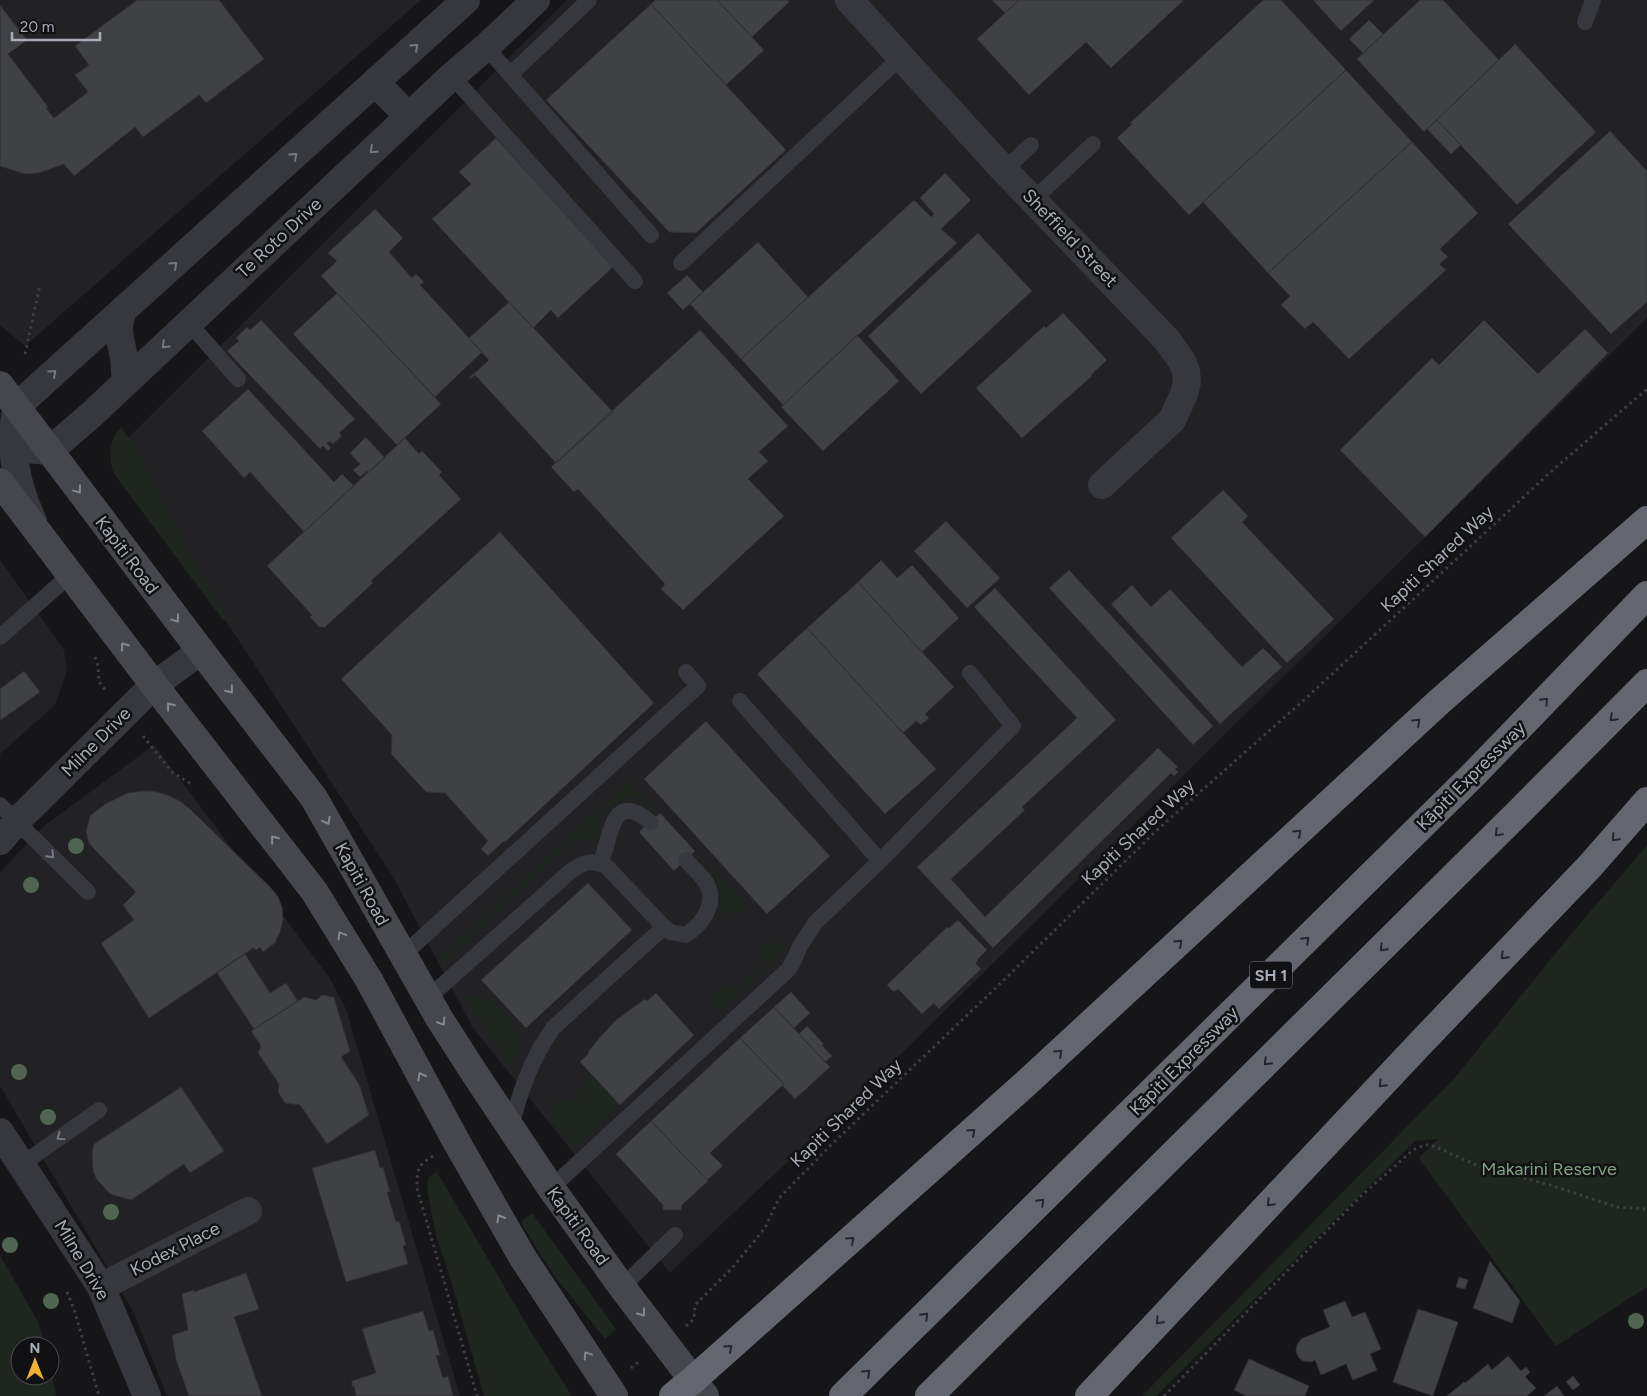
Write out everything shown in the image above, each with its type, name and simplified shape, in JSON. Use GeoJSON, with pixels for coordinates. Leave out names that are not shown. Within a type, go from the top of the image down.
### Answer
{"type":"FeatureCollection","features":[{"type":"Feature","properties":{"kind":"highway"},"geometry":{"type":"LineString","coordinates":[[690,1391],[1440,701],[1647,520]]}},
{"type":"Feature","properties":{"kind":"highway","name":"Kāpiti Expressway"},"geometry":{"type":"LineString","coordinates":[[843,1396],[1474,774],[1647,595]]}},
{"type":"Feature","properties":{"kind":"highway"},"geometry":{"type":"LineString","coordinates":[[933,1392],[1512,820],[1647,683]]}},
{"type":"Feature","properties":{"kind":"highway"},"geometry":{"type":"LineString","coordinates":[[1089,1396],[1590,866],[1647,801]]}},
{"type":"Feature","properties":{"kind":"main road","name":"Kapiti Road"},"geometry":{"type":"LineString","coordinates":[[0,385],[201,652],[314,798],[428,998],[511,1128],[551,1188],[622,1287],[690,1391]]}},
{"type":"Feature","properties":{"kind":"main road"},"geometry":{"type":"LineString","coordinates":[[0,482],[314,891],[369,980],[523,1258],[614,1396]]}},
{"type":"Feature","properties":{"kind":"street"},"geometry":{"type":"LineString","coordinates":[[38,531],[25,505],[14,458],[7,442],[14,424],[16,406],[466,0]]}},
{"type":"Feature","properties":{"kind":"street","name":"Te Roto Drive"},"geometry":{"type":"LineString","coordinates":[[49,451],[126,382],[452,76],[536,0]]}},
{"type":"Feature","properties":{"kind":"street","name":"Sheffield Street"},"geometry":{"type":"LineString","coordinates":[[849,0],[1004,170],[1167,340],[1182,361],[1186,371],[1187,382],[1184,394],[1172,420],[1102,485]]}},
{"type":"Feature","properties":{"kind":"street"},"geometry":{"type":"LineString","coordinates":[[375,82],[409,117]]}},
{"type":"Feature","properties":{"kind":"street"},"geometry":{"type":"LineString","coordinates":[[125,308],[119,319],[118,330],[124,357],[126,382]]}},
{"type":"Feature","properties":{"kind":"street"},"geometry":{"type":"LineString","coordinates":[[7,442],[36,451],[49,451]]}},
{"type":"Feature","properties":{"kind":"street","name":"Milne Drive"},"geometry":{"type":"LineString","coordinates":[[5,822],[154,685],[201,652]]}},
{"type":"Feature","properties":{"kind":"street","name":"Milne Drive"},"geometry":{"type":"LineString","coordinates":[[0,1132],[101,1287],[147,1396]]}},
{"type":"Feature","properties":{"kind":"street","name":"Kodex Place"},"geometry":{"type":"LineString","coordinates":[[101,1287],[248,1211]]}},
{"type":"Feature","properties":{"kind":"lane"},"geometry":{"type":"LineString","coordinates":[[510,75],[588,0]]}},
{"type":"Feature","properties":{"kind":"lane"},"geometry":{"type":"LineString","coordinates":[[1585,22],[1593,0]]}},
{"type":"Feature","properties":{"kind":"lane"},"geometry":{"type":"LineString","coordinates":[[486,47],[651,234]]}},
{"type":"Feature","properties":{"kind":"lane"},"geometry":{"type":"LineString","coordinates":[[681,263],[901,57]]}},
{"type":"Feature","properties":{"kind":"lane"},"geometry":{"type":"LineString","coordinates":[[452,76],[635,280]]}},
{"type":"Feature","properties":{"kind":"lane"},"geometry":{"type":"LineString","coordinates":[[1004,170],[1031,144]]}},
{"type":"Feature","properties":{"kind":"lane"},"geometry":{"type":"LineString","coordinates":[[1033,200],[1093,144]]}},
{"type":"Feature","properties":{"kind":"lane"},"geometry":{"type":"LineString","coordinates":[[189,323],[238,379]]}},
{"type":"Feature","properties":{"kind":"lane"},"geometry":{"type":"LineString","coordinates":[[0,637],[70,575]]}},
{"type":"Feature","properties":{"kind":"lane"},"geometry":{"type":"LineString","coordinates":[[403,955],[698,686],[686,672]]}},
{"type":"Feature","properties":{"kind":"lane"},"geometry":{"type":"LineString","coordinates":[[551,1188],[789,968],[815,923],[880,861],[1013,726],[970,673]]}},
{"type":"Feature","properties":{"kind":"lane"},"geometry":{"type":"LineString","coordinates":[[740,701],[880,861]]}},
{"type":"Feature","properties":{"kind":"lane"},"geometry":{"type":"LineString","coordinates":[[600,864],[610,830],[619,814],[628,812],[636,814],[650,822]]}},
{"type":"Feature","properties":{"kind":"lane"},"geometry":{"type":"LineString","coordinates":[[5,822],[88,892]]}},
{"type":"Feature","properties":{"kind":"lane"},"geometry":{"type":"LineString","coordinates":[[428,998],[572,870],[586,862],[596,862],[606,866],[664,927],[670,932],[686,935],[703,921],[709,909],[710,896],[707,884],[686,860]]}},
{"type":"Feature","properties":{"kind":"lane"},"geometry":{"type":"LineString","coordinates":[[511,1128],[525,1080],[544,1041],[553,1028],[664,927]]}},
{"type":"Feature","properties":{"kind":"lane"},"geometry":{"type":"LineString","coordinates":[[21,1165],[99,1110]]}},
{"type":"Feature","properties":{"kind":"lane"},"geometry":{"type":"LineString","coordinates":[[622,1287],[675,1235]]}},
{"type":"Feature","properties":{"kind":"path"},"geometry":{"type":"LineString","coordinates":[[26,354],[40,285]]}},
{"type":"Feature","properties":{"kind":"path","name":"Kapiti Shared Way"},"geometry":{"type":"LineString","coordinates":[[687,1326],[694,1319],[695,1305],[733,1267],[765,1228],[779,1198],[832,1144],[1004,980],[1156,831],[1304,700],[1554,469],[1647,389]]}},
{"type":"Feature","properties":{"kind":"path"},"geometry":{"type":"LineString","coordinates":[[165,764],[172,772],[192,784],[198,790]]}},
{"type":"Feature","properties":{"kind":"path"},"geometry":{"type":"LineString","coordinates":[[1164,1396],[1361,1196],[1413,1150],[1424,1145],[1431,1145],[1481,1167],[1550,1185],[1617,1207],[1647,1209]]}},
{"type":"Feature","properties":{"kind":"path"},"geometry":{"type":"LineString","coordinates":[[439,1163],[434,1154],[422,1163],[418,1173],[418,1188],[477,1396]]}},
{"type":"Feature","properties":{"kind":"path"},"geometry":{"type":"LineString","coordinates":[[63,1286],[74,1309],[99,1396]]}},
{"type":"Feature","properties":{"kind":"shaded area"},"geometry":{"type":"Polygon","coordinates":[[[0,0],[421,0],[25,346],[0,325],[0,0]]]}},
{"type":"Feature","properties":{"kind":"shaded area"},"geometry":{"type":"Polygon","coordinates":[[[567,0],[1647,0],[1647,318],[891,1064],[670,1273],[473,1028],[393,877],[115,451],[567,0]]]}},
{"type":"Feature","properties":{"kind":"shaded area"},"geometry":{"type":"Polygon","coordinates":[[[0,560],[64,650],[67,670],[55,705],[0,754],[0,560]]]}},
{"type":"Feature","properties":{"kind":"shaded area"},"geometry":{"type":"Polygon","coordinates":[[[154,745],[329,977],[346,1009],[460,1396],[167,1396],[132,1309],[0,1086],[0,872],[44,826],[154,745]]]}},
{"type":"Feature","properties":{"kind":"green space"},"geometry":{"type":"Polygon","coordinates":[[[121,427],[139,453],[196,564],[228,621],[223,620],[114,474],[110,456],[111,449],[114,437],[121,427]]]}},
{"type":"Feature","properties":{"kind":"green space"},"geometry":{"type":"Polygon","coordinates":[[[629,781],[660,813],[657,815],[642,801],[633,798],[622,799],[612,805],[604,813],[601,834],[595,840],[578,840],[571,843],[444,963],[441,957],[629,781]]]}},
{"type":"Feature","properties":{"kind":"green space","name":"Makarini Reserve"},"geometry":{"type":"Polygon","coordinates":[[[1647,845],[1647,1287],[1556,1346],[1419,1158],[1438,1139],[1415,1141],[1156,1396],[1142,1396],[1453,1080],[1572,933],[1647,845]]]}},
{"type":"Feature","properties":{"kind":"green space"},"geometry":{"type":"Polygon","coordinates":[[[711,868],[750,910],[719,915],[721,896],[718,886],[707,871],[711,868]]]}},
{"type":"Feature","properties":{"kind":"green space"},"geometry":{"type":"Polygon","coordinates":[[[778,941],[786,950],[720,1011],[710,999],[727,983],[736,990],[768,961],[755,947],[778,941]]]}},
{"type":"Feature","properties":{"kind":"green space"},"geometry":{"type":"Polygon","coordinates":[[[468,995],[491,1001],[504,1013],[512,1024],[519,1041],[518,1052],[512,1067],[464,997],[468,995]]]}},
{"type":"Feature","properties":{"kind":"green space"},"geometry":{"type":"Polygon","coordinates":[[[590,1072],[620,1105],[573,1148],[551,1120],[558,1097],[572,1102],[590,1072]]]}},
{"type":"Feature","properties":{"kind":"green space"},"geometry":{"type":"Polygon","coordinates":[[[437,1172],[528,1327],[572,1396],[484,1396],[436,1235],[427,1182],[430,1176],[437,1172]]]}},
{"type":"Feature","properties":{"kind":"green space"},"geometry":{"type":"Polygon","coordinates":[[[532,1213],[616,1329],[605,1339],[556,1278],[521,1222],[532,1213]]]}},
{"type":"Feature","properties":{"kind":"green space"},"geometry":{"type":"Polygon","coordinates":[[[0,1255],[37,1320],[43,1336],[10,1336],[10,1386],[54,1386],[56,1396],[0,1396],[0,1255]]]}},
{"type":"Feature","properties":{"kind":"building"},"geometry":{"type":"Polygon","coordinates":[[[137,0],[219,0],[264,59],[206,103],[199,95],[143,137],[135,127],[74,176],[64,164],[39,173],[25,174],[0,166],[0,5],[27,40],[8,54],[48,107],[46,108],[54,118],[88,92],[75,75],[89,65],[75,46],[137,0]]]}},
{"type":"Feature","properties":{"kind":"building"},"geometry":{"type":"Polygon","coordinates":[[[655,0],[717,0],[764,50],[726,85],[651,4],[655,0]]]}},
{"type":"Feature","properties":{"kind":"building"},"geometry":{"type":"Polygon","coordinates":[[[717,0],[788,0],[789,2],[752,37],[717,0]]]}},
{"type":"Feature","properties":{"kind":"building"},"geometry":{"type":"Polygon","coordinates":[[[992,0],[1019,0],[1005,13],[992,0]]]}},
{"type":"Feature","properties":{"kind":"building"},"geometry":{"type":"Polygon","coordinates":[[[1019,0],[1184,0],[1111,68],[1086,42],[1029,95],[977,39],[1019,0]]]}},
{"type":"Feature","properties":{"kind":"building"},"geometry":{"type":"Polygon","coordinates":[[[1263,0],[1281,0],[1346,70],[1189,215],[1117,138],[1132,124],[1130,123],[1263,0]]]}},
{"type":"Feature","properties":{"kind":"building"},"geometry":{"type":"Polygon","coordinates":[[[1313,0],[1374,0],[1341,31],[1313,0]]]}},
{"type":"Feature","properties":{"kind":"building"},"geometry":{"type":"Polygon","coordinates":[[[1420,0],[1443,0],[1499,60],[1424,132],[1357,59],[1420,0]]]}},
{"type":"Feature","properties":{"kind":"building"},"geometry":{"type":"Polygon","coordinates":[[[651,4],[786,150],[696,233],[669,232],[546,100],[651,4]]]}},
{"type":"Feature","properties":{"kind":"building"},"geometry":{"type":"Polygon","coordinates":[[[1369,20],[1383,34],[1363,53],[1349,39],[1369,20]]]}},
{"type":"Feature","properties":{"kind":"building"},"geometry":{"type":"Polygon","coordinates":[[[1515,44],[1596,132],[1517,205],[1437,120],[1515,44]]]}},
{"type":"Feature","properties":{"kind":"building"},"geometry":{"type":"Polygon","coordinates":[[[1346,70],[1412,142],[1268,273],[1203,202],[1346,70]]]}},
{"type":"Feature","properties":{"kind":"building"},"geometry":{"type":"Polygon","coordinates":[[[1437,120],[1461,145],[1451,154],[1427,129],[1437,120]]]}},
{"type":"Feature","properties":{"kind":"building"},"geometry":{"type":"Polygon","coordinates":[[[1610,131],[1647,171],[1647,302],[1611,334],[1508,224],[1610,131]]]}},
{"type":"Feature","properties":{"kind":"building"},"geometry":{"type":"Polygon","coordinates":[[[496,138],[613,267],[558,318],[551,310],[533,328],[432,219],[471,184],[459,172],[496,138]]]}},
{"type":"Feature","properties":{"kind":"building"},"geometry":{"type":"Polygon","coordinates":[[[1412,142],[1478,213],[1440,249],[1448,257],[1439,264],[1446,270],[1349,359],[1313,322],[1305,329],[1281,305],[1290,296],[1268,273],[1412,142]]]}},
{"type":"Feature","properties":{"kind":"building"},"geometry":{"type":"Polygon","coordinates":[[[945,173],[971,200],[941,229],[957,243],[783,405],[741,359],[914,200],[931,217],[934,214],[920,198],[945,173]]]}},
{"type":"Feature","properties":{"kind":"building"},"geometry":{"type":"Polygon","coordinates":[[[375,209],[403,238],[389,252],[412,278],[416,274],[424,282],[420,285],[482,352],[435,397],[321,276],[337,261],[328,253],[375,209]]]}},
{"type":"Feature","properties":{"kind":"building"},"geometry":{"type":"Polygon","coordinates":[[[978,233],[1032,291],[921,394],[868,336],[978,233]]]}},
{"type":"Feature","properties":{"kind":"building"},"geometry":{"type":"Polygon","coordinates":[[[758,242],[808,297],[741,359],[690,304],[758,242]]]}},
{"type":"Feature","properties":{"kind":"building"},"geometry":{"type":"Polygon","coordinates":[[[687,275],[703,292],[683,310],[667,293],[687,275]]]}},
{"type":"Feature","properties":{"kind":"building"},"geometry":{"type":"Polygon","coordinates":[[[337,293],[441,404],[397,445],[293,334],[337,293]]]}},
{"type":"Feature","properties":{"kind":"building"},"geometry":{"type":"Polygon","coordinates":[[[509,302],[613,412],[556,463],[475,375],[469,378],[489,360],[469,338],[509,302]]]}},
{"type":"Feature","properties":{"kind":"building"},"geometry":{"type":"Polygon","coordinates":[[[1063,313],[1107,360],[1092,376],[1022,438],[976,388],[1044,326],[1046,328],[1063,313]]]}},
{"type":"Feature","properties":{"kind":"building"},"geometry":{"type":"Polygon","coordinates":[[[261,320],[355,419],[339,433],[342,436],[333,444],[329,441],[327,443],[331,448],[328,451],[323,446],[320,449],[227,351],[239,341],[236,338],[247,327],[250,330],[261,320]]]}},
{"type":"Feature","properties":{"kind":"building"},"geometry":{"type":"Polygon","coordinates":[[[1484,320],[1538,374],[1585,329],[1608,353],[1425,537],[1340,450],[1432,358],[1439,365],[1484,320]]]}},
{"type":"Feature","properties":{"kind":"building"},"geometry":{"type":"Polygon","coordinates":[[[700,330],[788,426],[759,452],[768,461],[748,479],[784,516],[683,610],[661,589],[665,584],[578,489],[574,492],[551,467],[700,330]]]}},
{"type":"Feature","properties":{"kind":"building"},"geometry":{"type":"Polygon","coordinates":[[[857,335],[899,381],[823,451],[781,407],[857,335]]]}},
{"type":"Feature","properties":{"kind":"building"},"geometry":{"type":"Polygon","coordinates":[[[248,389],[334,482],[342,474],[354,486],[304,532],[250,472],[244,478],[202,431],[248,389]]]}},
{"type":"Feature","properties":{"kind":"building"},"geometry":{"type":"Polygon","coordinates":[[[366,437],[385,458],[368,473],[367,471],[360,477],[353,470],[360,464],[350,453],[366,437]]]}},
{"type":"Feature","properties":{"kind":"building"},"geometry":{"type":"Polygon","coordinates":[[[405,438],[419,454],[422,451],[442,472],[439,475],[461,499],[371,581],[373,583],[324,628],[322,626],[320,628],[310,617],[312,615],[267,566],[405,438]]]}},
{"type":"Feature","properties":{"kind":"building"},"geometry":{"type":"Polygon","coordinates":[[[1223,490],[1248,516],[1242,522],[1334,619],[1287,663],[1171,538],[1223,490]]]}},
{"type":"Feature","properties":{"kind":"building"},"geometry":{"type":"Polygon","coordinates":[[[946,521],[1000,578],[967,608],[914,551],[946,521]]]}},
{"type":"Feature","properties":{"kind":"building"},"geometry":{"type":"Polygon","coordinates":[[[500,532],[654,703],[488,856],[481,849],[488,841],[445,793],[426,792],[391,754],[392,735],[341,679],[500,532]]]}},
{"type":"Feature","properties":{"kind":"building"},"geometry":{"type":"Polygon","coordinates":[[[881,560],[897,578],[912,565],[959,618],[922,652],[858,582],[881,560]]]}},
{"type":"Feature","properties":{"kind":"building"},"geometry":{"type":"Polygon","coordinates":[[[1069,570],[1213,726],[1193,745],[1049,588],[1069,570]]]}},
{"type":"Feature","properties":{"kind":"building"},"geometry":{"type":"Polygon","coordinates":[[[858,582],[954,687],[925,714],[929,718],[921,725],[916,721],[903,733],[807,628],[858,582]]]}},
{"type":"Feature","properties":{"kind":"building"},"geometry":{"type":"Polygon","coordinates":[[[1132,585],[1151,607],[1170,589],[1242,667],[1263,648],[1282,667],[1220,724],[1111,604],[1132,585]]]}},
{"type":"Feature","properties":{"kind":"building"},"geometry":{"type":"Polygon","coordinates":[[[995,588],[1116,720],[1022,807],[1025,810],[951,879],[985,917],[1158,748],[1178,767],[1175,769],[1178,772],[1174,776],[1171,773],[993,948],[917,867],[1077,718],[974,607],[995,588]]]}},
{"type":"Feature","properties":{"kind":"building"},"geometry":{"type":"Polygon","coordinates":[[[807,628],[936,769],[885,814],[757,674],[807,628]]]}},
{"type":"Feature","properties":{"kind":"building"},"geometry":{"type":"Polygon","coordinates":[[[24,671],[40,692],[1,720],[0,689],[24,671]]]}},
{"type":"Feature","properties":{"kind":"building"},"geometry":{"type":"Polygon","coordinates":[[[706,721],[830,856],[767,914],[644,779],[706,721]]]}},
{"type":"Feature","properties":{"kind":"building"},"geometry":{"type":"Polygon","coordinates":[[[153,791],[167,795],[180,801],[190,809],[271,888],[278,897],[282,907],[283,920],[275,943],[263,952],[260,947],[256,950],[253,948],[149,1018],[101,943],[134,920],[123,905],[136,892],[93,848],[89,843],[86,832],[90,816],[105,804],[128,793],[153,791]]]}},
{"type":"Feature","properties":{"kind":"building"},"geometry":{"type":"Polygon","coordinates":[[[660,813],[695,851],[674,871],[639,832],[660,813]]]}},
{"type":"Feature","properties":{"kind":"building"},"geometry":{"type":"Polygon","coordinates":[[[588,883],[632,930],[526,1028],[481,980],[588,883]]]}},
{"type":"Feature","properties":{"kind":"building"},"geometry":{"type":"Polygon","coordinates":[[[958,920],[987,950],[978,959],[976,964],[981,969],[939,1009],[934,1003],[922,1014],[898,989],[894,992],[887,985],[947,927],[949,928],[958,920]]]}},
{"type":"Feature","properties":{"kind":"building"},"geometry":{"type":"Polygon","coordinates":[[[245,954],[270,993],[286,983],[298,1001],[254,1029],[217,973],[245,954]]]}},
{"type":"Feature","properties":{"kind":"building"},"geometry":{"type":"Polygon","coordinates":[[[791,992],[810,1013],[794,1028],[774,1007],[791,992]]]}},
{"type":"Feature","properties":{"kind":"building"},"geometry":{"type":"Polygon","coordinates":[[[656,993],[694,1035],[620,1105],[580,1062],[616,1020],[645,999],[647,1001],[656,993]]]}},
{"type":"Feature","properties":{"kind":"building"},"geometry":{"type":"Polygon","coordinates":[[[322,995],[334,997],[350,1051],[341,1057],[359,1084],[369,1115],[327,1144],[300,1105],[285,1103],[278,1092],[279,1084],[258,1053],[261,1046],[251,1031],[304,997],[316,1000],[322,995]]]}},
{"type":"Feature","properties":{"kind":"building"},"geometry":{"type":"Polygon","coordinates":[[[774,1007],[830,1067],[795,1099],[782,1085],[784,1084],[740,1038],[774,1007]]]}},
{"type":"Feature","properties":{"kind":"building"},"geometry":{"type":"Polygon","coordinates":[[[807,1026],[824,1044],[822,1045],[832,1056],[825,1062],[799,1034],[807,1026]]]}},
{"type":"Feature","properties":{"kind":"building"},"geometry":{"type":"Polygon","coordinates":[[[740,1038],[784,1084],[710,1153],[723,1166],[707,1180],[651,1121],[740,1038]]]}},
{"type":"Feature","properties":{"kind":"building"},"geometry":{"type":"Polygon","coordinates":[[[181,1087],[224,1151],[190,1173],[184,1164],[131,1200],[110,1194],[97,1180],[93,1171],[92,1153],[94,1144],[181,1087]]]}},
{"type":"Feature","properties":{"kind":"building"},"geometry":{"type":"Polygon","coordinates":[[[651,1121],[708,1181],[682,1205],[681,1210],[663,1210],[663,1205],[616,1154],[651,1121]]]}},
{"type":"Feature","properties":{"kind":"building"},"geometry":{"type":"Polygon","coordinates":[[[375,1150],[380,1168],[383,1167],[390,1192],[387,1192],[396,1222],[399,1221],[406,1245],[403,1246],[408,1264],[346,1282],[312,1168],[375,1150]]]}},
{"type":"Feature","properties":{"kind":"building"},"geometry":{"type":"Polygon","coordinates":[[[1490,1261],[1520,1301],[1512,1323],[1473,1308],[1490,1261]]]}},
{"type":"Feature","properties":{"kind":"building"},"geometry":{"type":"Polygon","coordinates":[[[246,1273],[259,1309],[234,1317],[262,1396],[189,1396],[176,1360],[172,1335],[188,1330],[182,1294],[194,1290],[194,1292],[246,1273]]]}},
{"type":"Feature","properties":{"kind":"building"},"geometry":{"type":"Polygon","coordinates":[[[1459,1277],[1468,1280],[1465,1289],[1456,1287],[1459,1277]]]}},
{"type":"Feature","properties":{"kind":"building"},"geometry":{"type":"Polygon","coordinates":[[[1345,1301],[1352,1317],[1365,1312],[1381,1349],[1370,1354],[1377,1370],[1353,1380],[1346,1364],[1321,1375],[1315,1360],[1311,1362],[1303,1361],[1296,1352],[1297,1345],[1301,1339],[1330,1327],[1323,1310],[1345,1301]]]}},
{"type":"Feature","properties":{"kind":"building"},"geometry":{"type":"Polygon","coordinates":[[[1418,1309],[1458,1322],[1433,1396],[1393,1382],[1418,1309]]]}},
{"type":"Feature","properties":{"kind":"building"},"geometry":{"type":"Polygon","coordinates":[[[423,1311],[429,1331],[433,1330],[440,1355],[436,1356],[443,1378],[448,1376],[453,1396],[356,1396],[354,1386],[352,1387],[352,1381],[376,1373],[362,1329],[423,1311]]]}},
{"type":"Feature","properties":{"kind":"building"},"geometry":{"type":"Polygon","coordinates":[[[1508,1356],[1521,1371],[1526,1367],[1530,1372],[1525,1377],[1536,1388],[1527,1396],[1447,1396],[1488,1364],[1492,1370],[1508,1356]]]}},
{"type":"Feature","properties":{"kind":"building"},"geometry":{"type":"Polygon","coordinates":[[[1249,1359],[1309,1386],[1305,1396],[1246,1396],[1234,1390],[1249,1359]]]}},
{"type":"Feature","properties":{"kind":"building"},"geometry":{"type":"Polygon","coordinates":[[[1573,1376],[1580,1385],[1573,1390],[1566,1382],[1573,1376]]]}},
{"type":"Feature","properties":{"kind":"building"},"geometry":{"type":"Polygon","coordinates":[[[1557,1386],[1564,1396],[1544,1396],[1557,1386]]]}}]}
